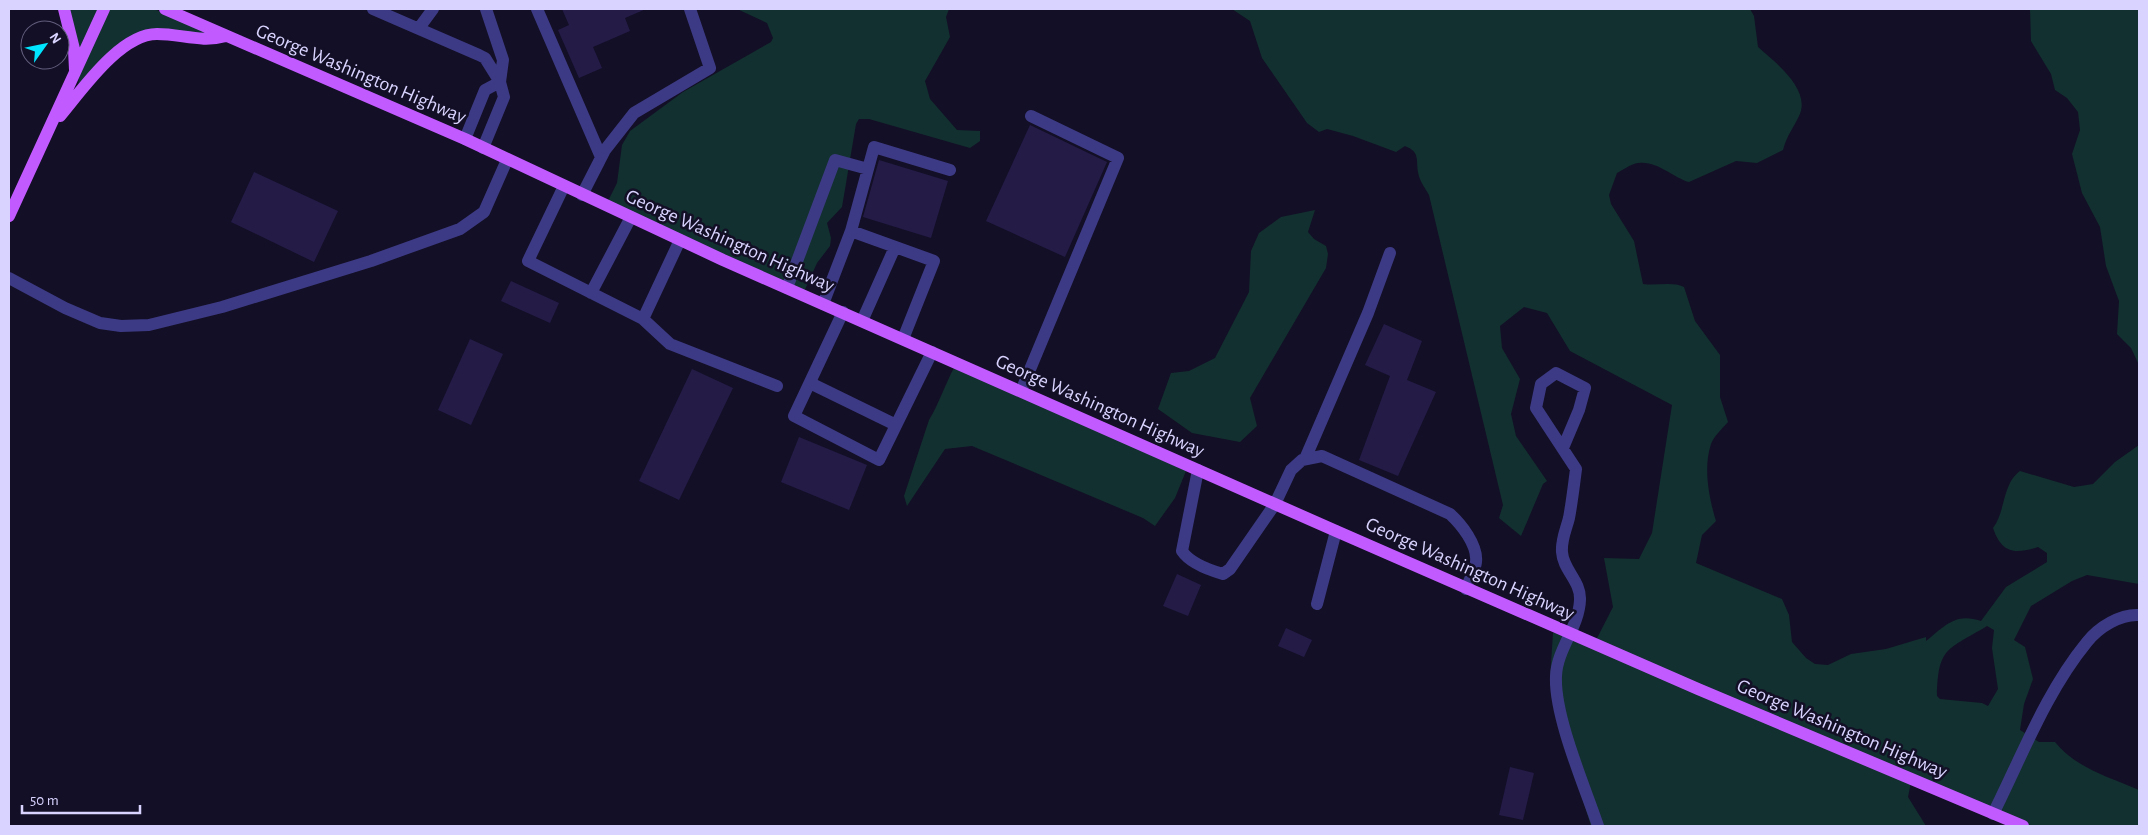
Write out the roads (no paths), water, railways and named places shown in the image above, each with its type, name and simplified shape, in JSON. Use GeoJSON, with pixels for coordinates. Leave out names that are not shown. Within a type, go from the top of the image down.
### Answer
{"type":"FeatureCollection","features":[{"type":"Feature","properties":{"kind":"main road"},"geometry":{"type":"LineString","coordinates":[[64,9],[74,49],[75,72]]}},
{"type":"Feature","properties":{"kind":"main road"},"geometry":{"type":"LineString","coordinates":[[9,216],[104,9]]}},
{"type":"Feature","properties":{"kind":"main road","name":"George Washington Highway"},"geometry":{"type":"LineString","coordinates":[[165,9],[465,139],[680,240],[1466,589],[2023,826]]}},
{"type":"Feature","properties":{"kind":"main road"},"geometry":{"type":"LineString","coordinates":[[182,9],[196,21],[226,36]]}},
{"type":"Feature","properties":{"kind":"main road"},"geometry":{"type":"LineString","coordinates":[[50,127],[97,72],[121,50],[139,39],[148,35],[159,34],[210,41],[226,36]]}},
{"type":"Feature","properties":{"kind":"street"},"geometry":{"type":"LineString","coordinates":[[419,28],[433,9]]}},
{"type":"Feature","properties":{"kind":"street"},"geometry":{"type":"LineString","coordinates":[[486,9],[503,60],[500,82]]}},
{"type":"Feature","properties":{"kind":"street"},"geometry":{"type":"LineString","coordinates":[[537,9],[601,157]]}},
{"type":"Feature","properties":{"kind":"street"},"geometry":{"type":"LineString","coordinates":[[582,195],[601,157],[634,113],[710,68],[690,9]]}},
{"type":"Feature","properties":{"kind":"street"},"geometry":{"type":"LineString","coordinates":[[377,10],[484,58],[500,82],[504,96],[483,148]]}},
{"type":"Feature","properties":{"kind":"street"},"geometry":{"type":"LineString","coordinates":[[465,139],[485,90],[500,82]]}},
{"type":"Feature","properties":{"kind":"street"},"geometry":{"type":"LineString","coordinates":[[1020,391],[1118,158],[1031,116]]}},
{"type":"Feature","properties":{"kind":"street"},"geometry":{"type":"LineString","coordinates":[[823,304],[851,231],[874,146],[950,170]]}},
{"type":"Feature","properties":{"kind":"street"},"geometry":{"type":"LineString","coordinates":[[9,278],[64,308],[100,323],[122,326],[149,325],[222,307],[371,261],[460,229],[484,212],[507,160]]}},
{"type":"Feature","properties":{"kind":"street"},"geometry":{"type":"LineString","coordinates":[[787,288],[835,160],[868,169]]}},
{"type":"Feature","properties":{"kind":"street"},"geometry":{"type":"LineString","coordinates":[[564,186],[528,261],[644,319],[670,344],[777,386]]}},
{"type":"Feature","properties":{"kind":"street"},"geometry":{"type":"LineString","coordinates":[[591,292],[631,217]]}},
{"type":"Feature","properties":{"kind":"street"},"geometry":{"type":"LineString","coordinates":[[851,231],[934,261],[903,339]]}},
{"type":"Feature","properties":{"kind":"street"},"geometry":{"type":"LineString","coordinates":[[644,319],[680,240]]}},
{"type":"Feature","properties":{"kind":"street"},"geometry":{"type":"LineString","coordinates":[[862,321],[895,247]]}},
{"type":"Feature","properties":{"kind":"street"},"geometry":{"type":"LineString","coordinates":[[1305,459],[1368,312],[1390,254]]}},
{"type":"Feature","properties":{"kind":"street"},"geometry":{"type":"LineString","coordinates":[[842,312],[794,416],[879,460],[932,352]]}},
{"type":"Feature","properties":{"kind":"street"},"geometry":{"type":"LineString","coordinates":[[1563,448],[1579,410],[1585,388],[1556,373],[1541,384],[1536,408],[1576,469],[1569,519],[1562,539],[1562,553],[1566,565],[1580,591],[1578,614],[1560,655],[1556,675],[1557,693],[1565,725],[1598,826]]}},
{"type":"Feature","properties":{"kind":"street"},"geometry":{"type":"LineString","coordinates":[[810,383],[896,425]]}},
{"type":"Feature","properties":{"kind":"street"},"geometry":{"type":"LineString","coordinates":[[1198,470],[1182,551],[1187,558],[1213,571],[1223,574],[1230,569],[1275,504],[1290,470],[1305,459],[1322,456],[1450,514],[1462,526],[1476,552],[1476,562],[1466,589]]}},
{"type":"Feature","properties":{"kind":"street"},"geometry":{"type":"LineString","coordinates":[[1317,604],[1336,531]]}},
{"type":"Feature","properties":{"kind":"street"},"geometry":{"type":"LineString","coordinates":[[1993,814],[2054,692],[2088,642],[2100,630],[2127,614],[2139,614]]}}]}
